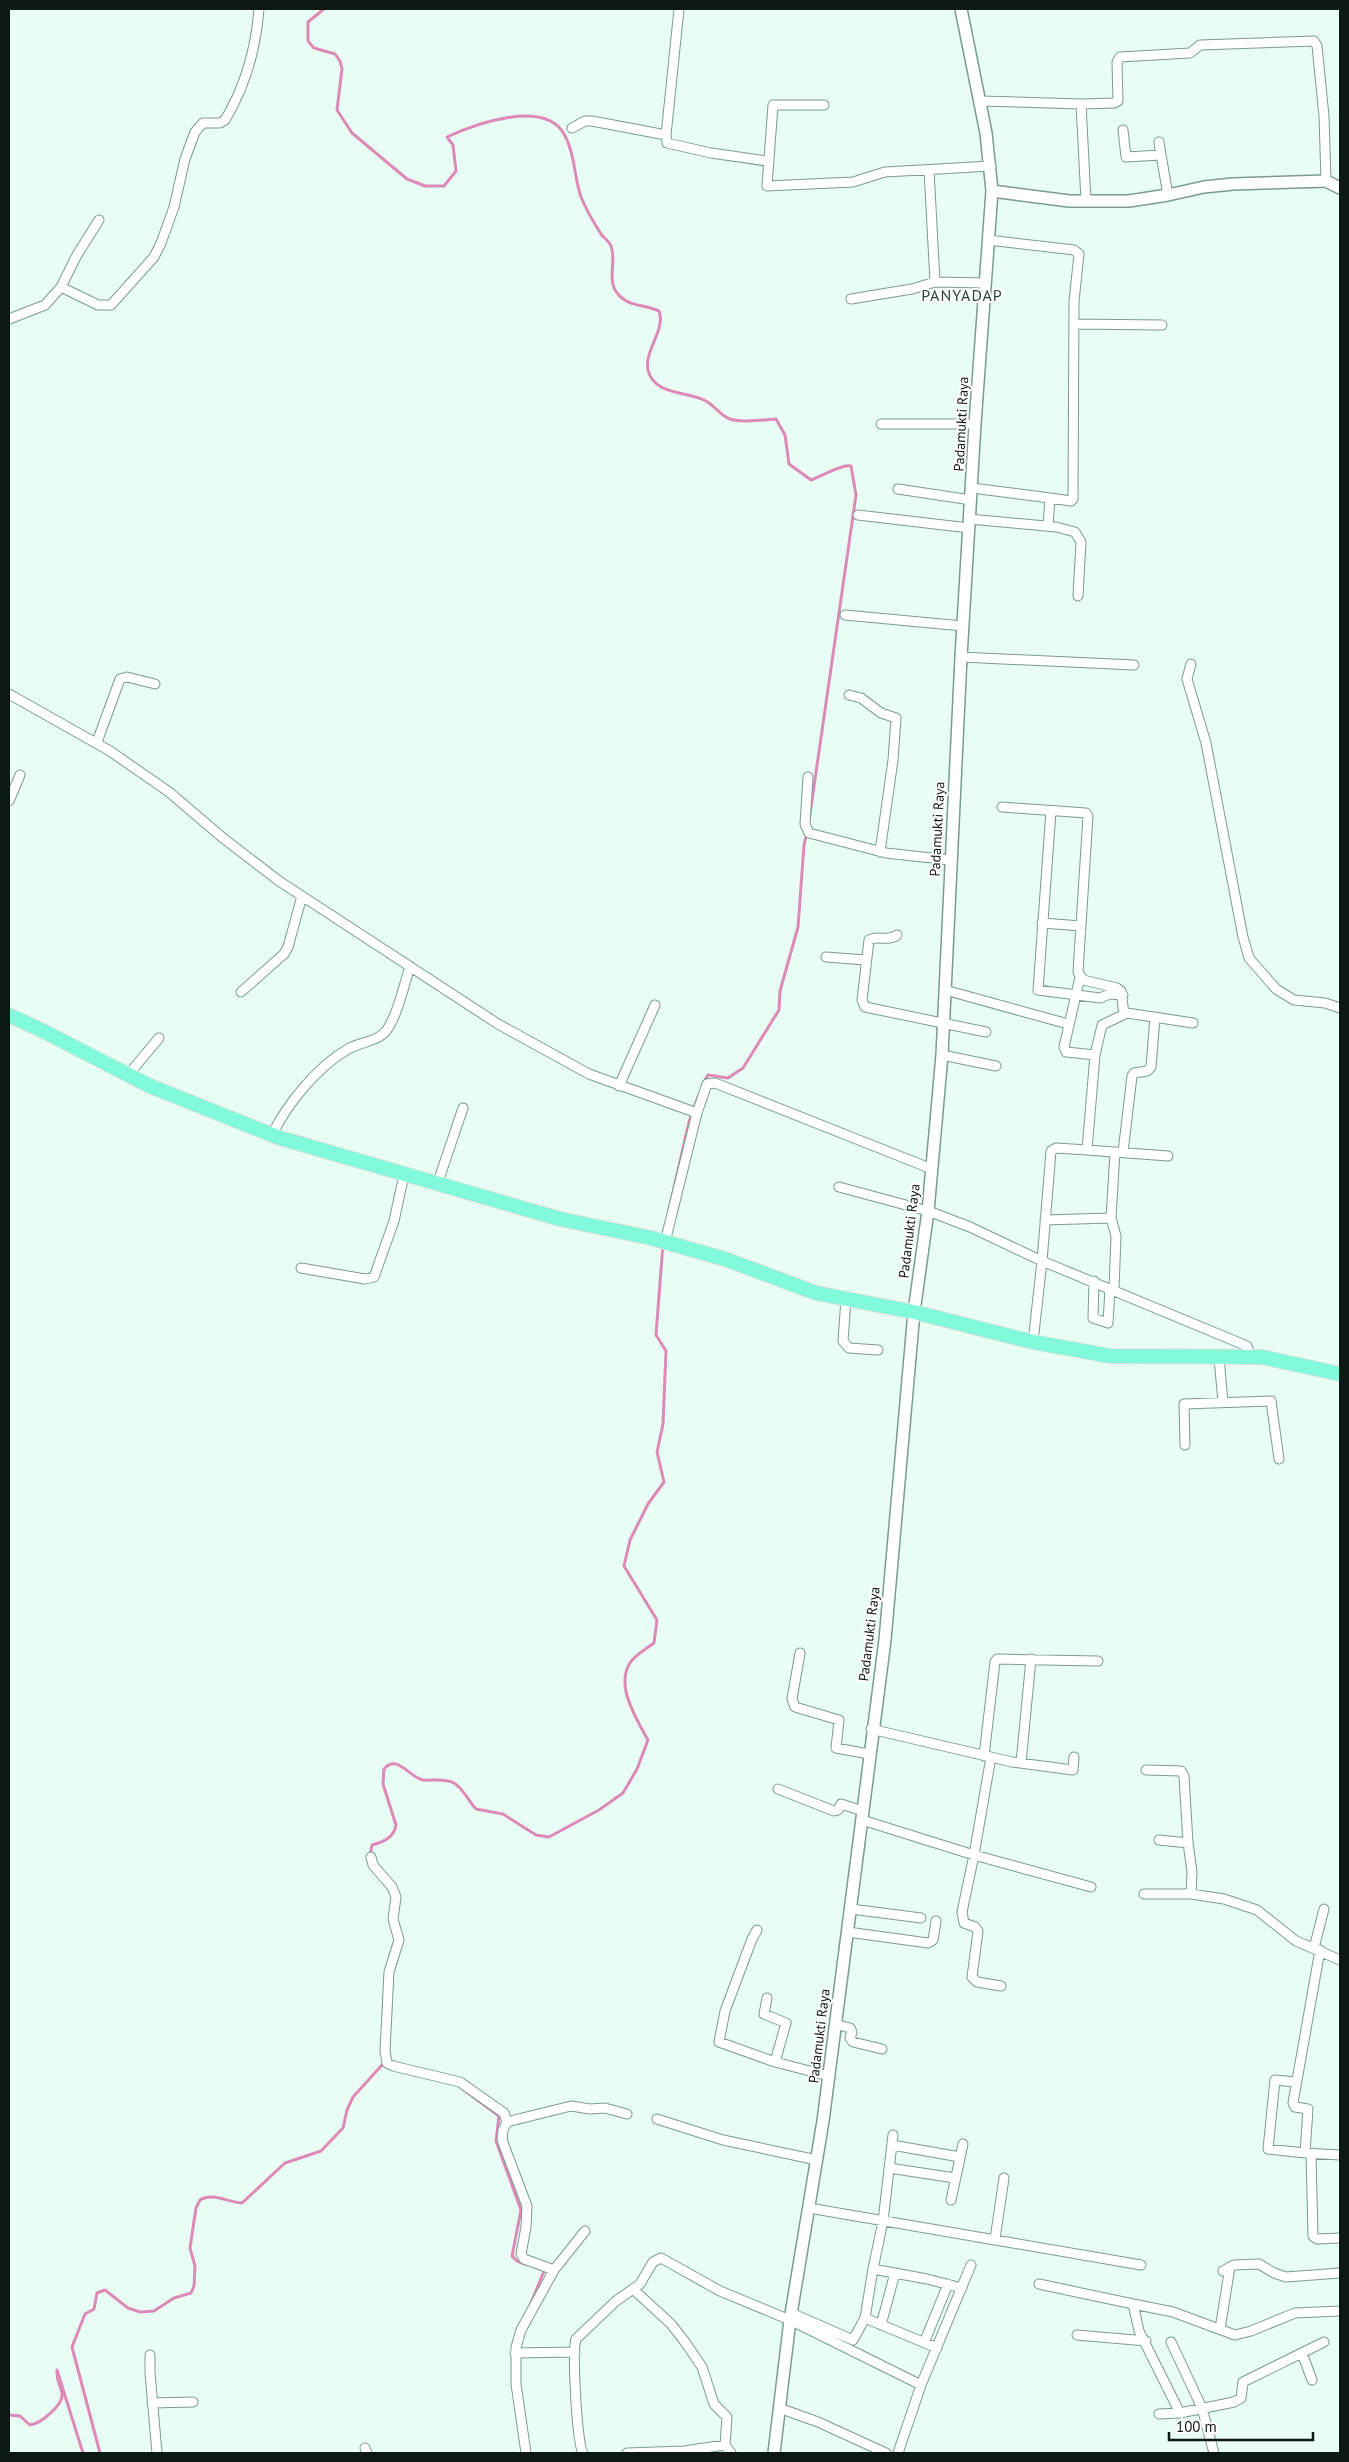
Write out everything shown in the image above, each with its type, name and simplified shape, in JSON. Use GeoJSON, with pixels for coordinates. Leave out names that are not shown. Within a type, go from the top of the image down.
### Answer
{"type":"FeatureCollection","features":[{"type":"Feature","properties":{"kind":"main road"},"geometry":{"type":"LineString","coordinates":[[9,1015],[150,1086],[272,1135],[437,1185],[560,1219],[665,1242],[725,1259],[816,1293],[914,1312],[1033,1342],[1110,1356],[1262,1357],[1340,1374]]}},
{"type":"Feature","properties":{"kind":"street"},"geometry":{"type":"LineString","coordinates":[[61,287],[106,306],[111,305],[154,257],[168,225],[185,160],[195,132],[203,123],[220,123],[225,120],[244,78],[258,28],[259,9]]}},
{"type":"Feature","properties":{"kind":"street"},"geometry":{"type":"LineString","coordinates":[[679,9],[666,134],[667,143],[671,146],[767,161]]}},
{"type":"Feature","properties":{"kind":"street","name":"Padamukti Raya"},"geometry":{"type":"LineString","coordinates":[[774,2453],[791,2316],[817,2160],[886,1630],[914,1312],[928,1211],[942,1055],[961,657],[992,191],[981,101],[961,9]]}},
{"type":"Feature","properties":{"kind":"street"},"geometry":{"type":"LineString","coordinates":[[981,101],[1114,103],[1118,101],[1117,62],[1120,57],[1190,53],[1200,45],[1314,40],[1317,46],[1324,116],[1326,181]]}},
{"type":"Feature","properties":{"kind":"street"},"geometry":{"type":"LineString","coordinates":[[824,105],[774,104],[767,161],[766,182],[768,186],[853,182],[886,172],[989,166]]}},
{"type":"Feature","properties":{"kind":"street"},"geometry":{"type":"LineString","coordinates":[[1081,104],[1086,201]]}},
{"type":"Feature","properties":{"kind":"street"},"geometry":{"type":"LineString","coordinates":[[572,128],[580,123],[592,121],[666,134]]}},
{"type":"Feature","properties":{"kind":"street"},"geometry":{"type":"LineString","coordinates":[[1123,130],[1126,157],[1162,155]]}},
{"type":"Feature","properties":{"kind":"street"},"geometry":{"type":"LineString","coordinates":[[1159,142],[1168,195]]}},
{"type":"Feature","properties":{"kind":"street"},"geometry":{"type":"LineString","coordinates":[[929,170],[935,282]]}},
{"type":"Feature","properties":{"kind":"street"},"geometry":{"type":"LineString","coordinates":[[992,191],[1069,201],[1130,201],[1213,186],[1326,181],[1340,188]]}},
{"type":"Feature","properties":{"kind":"street"},"geometry":{"type":"LineString","coordinates":[[9,318],[45,305],[61,287],[82,246],[99,220]]}},
{"type":"Feature","properties":{"kind":"street"},"geometry":{"type":"LineString","coordinates":[[972,488],[1071,501],[1073,499],[1074,324],[1078,252],[988,240]]}},
{"type":"Feature","properties":{"kind":"street"},"geometry":{"type":"LineString","coordinates":[[851,299],[912,289],[935,282],[985,283]]}},
{"type":"Feature","properties":{"kind":"street"},"geometry":{"type":"LineString","coordinates":[[1074,324],[1162,325]]}},
{"type":"Feature","properties":{"kind":"street"},"geometry":{"type":"LineString","coordinates":[[881,424],[975,424]]}},
{"type":"Feature","properties":{"kind":"street"},"geometry":{"type":"LineString","coordinates":[[898,489],[971,500]]}},
{"type":"Feature","properties":{"kind":"street"},"geometry":{"type":"LineString","coordinates":[[1048,526],[1050,498]]}},
{"type":"Feature","properties":{"kind":"street"},"geometry":{"type":"LineString","coordinates":[[858,515],[969,524],[1048,526],[1074,532],[1081,542],[1078,596]]}},
{"type":"Feature","properties":{"kind":"street"},"geometry":{"type":"LineString","coordinates":[[844,615],[963,626]]}},
{"type":"Feature","properties":{"kind":"street"},"geometry":{"type":"LineString","coordinates":[[961,657],[1134,665]]}},
{"type":"Feature","properties":{"kind":"street"},"geometry":{"type":"LineString","coordinates":[[1191,664],[1186,678],[1206,743],[1243,937],[1249,958],[1276,989],[1294,1000],[1325,1003],[1340,1008]]}},
{"type":"Feature","properties":{"kind":"street"},"geometry":{"type":"LineString","coordinates":[[97,742],[120,679],[128,677],[155,684]]}},
{"type":"Feature","properties":{"kind":"street"},"geometry":{"type":"LineString","coordinates":[[9,694],[97,742],[169,792],[222,838],[302,896],[498,1024],[589,1074],[697,1113]]}},
{"type":"Feature","properties":{"kind":"street"},"geometry":{"type":"LineString","coordinates":[[849,695],[860,698],[881,714],[896,718],[893,760],[880,852]]}},
{"type":"Feature","properties":{"kind":"street"},"geometry":{"type":"LineString","coordinates":[[9,801],[20,775]]}},
{"type":"Feature","properties":{"kind":"street"},"geometry":{"type":"LineString","coordinates":[[808,777],[805,824],[809,833],[880,852],[950,860]]}},
{"type":"Feature","properties":{"kind":"street"},"geometry":{"type":"LineString","coordinates":[[1002,807],[1086,812],[1088,816],[1078,972],[1080,977],[1068,1024],[1064,1051],[1095,1055]]}},
{"type":"Feature","properties":{"kind":"street"},"geometry":{"type":"LineString","coordinates":[[1051,811],[1038,990],[1101,998],[1110,994],[1123,995]]}},
{"type":"Feature","properties":{"kind":"street"},"geometry":{"type":"LineString","coordinates":[[241,992],[284,954],[288,947],[302,896]]}},
{"type":"Feature","properties":{"kind":"street"},"geometry":{"type":"LineString","coordinates":[[1042,923],[1081,926]]}},
{"type":"Feature","properties":{"kind":"street"},"geometry":{"type":"LineString","coordinates":[[897,936],[894,938],[871,938],[866,960],[862,1000],[866,1007],[986,1032]]}},
{"type":"Feature","properties":{"kind":"street"},"geometry":{"type":"LineString","coordinates":[[826,957],[866,960]]}},
{"type":"Feature","properties":{"kind":"street"},"geometry":{"type":"LineString","coordinates":[[272,1135],[286,1109],[330,1063],[348,1049],[383,1034],[391,1023],[410,967]]}},
{"type":"Feature","properties":{"kind":"street"},"geometry":{"type":"LineString","coordinates":[[1080,977],[1117,988],[1123,995],[1124,1014]]}},
{"type":"Feature","properties":{"kind":"street"},"geometry":{"type":"LineString","coordinates":[[945,990],[1068,1024]]}},
{"type":"Feature","properties":{"kind":"street"},"geometry":{"type":"LineString","coordinates":[[619,1086],[655,1005]]}},
{"type":"Feature","properties":{"kind":"street"},"geometry":{"type":"LineString","coordinates":[[1087,1150],[1095,1055],[1102,1025],[1124,1014],[1193,1023]]}},
{"type":"Feature","properties":{"kind":"street"},"geometry":{"type":"LineString","coordinates":[[1094,1281],[1093,1318],[1108,1323],[1116,1236],[1111,1218],[1119,1152],[1132,1076],[1134,1073],[1147,1071],[1150,1067],[1155,1017]]}},
{"type":"Feature","properties":{"kind":"street"},"geometry":{"type":"LineString","coordinates":[[128,1074],[159,1038]]}},
{"type":"Feature","properties":{"kind":"street"},"geometry":{"type":"LineString","coordinates":[[942,1055],[996,1066]]}},
{"type":"Feature","properties":{"kind":"street"},"geometry":{"type":"LineString","coordinates":[[665,1242],[697,1113],[707,1084],[715,1083],[932,1169]]}},
{"type":"Feature","properties":{"kind":"street"},"geometry":{"type":"LineString","coordinates":[[437,1185],[463,1108]]}},
{"type":"Feature","properties":{"kind":"street"},"geometry":{"type":"LineString","coordinates":[[1033,1342],[1051,1151],[1056,1148],[1168,1156]]}},
{"type":"Feature","properties":{"kind":"street"},"geometry":{"type":"LineString","coordinates":[[300,1268],[365,1279],[374,1277],[394,1221],[404,1175]]}},
{"type":"Feature","properties":{"kind":"street"},"geometry":{"type":"LineString","coordinates":[[839,1188],[928,1211],[970,1227],[1042,1261],[1112,1288],[1247,1346],[1251,1357]]}},
{"type":"Feature","properties":{"kind":"street"},"geometry":{"type":"LineString","coordinates":[[1045,1220],[1111,1218]]}},
{"type":"Feature","properties":{"kind":"street"},"geometry":{"type":"LineString","coordinates":[[846,1299],[843,1341],[849,1348],[878,1350]]}},
{"type":"Feature","properties":{"kind":"street"},"geometry":{"type":"LineString","coordinates":[[1219,1358],[1223,1402]]}},
{"type":"Feature","properties":{"kind":"street"},"geometry":{"type":"LineString","coordinates":[[1185,1445],[1184,1404],[1272,1401],[1279,1458]]}},
{"type":"Feature","properties":{"kind":"street"},"geometry":{"type":"LineString","coordinates":[[800,1654],[792,1699],[795,1707],[839,1720],[836,1748],[869,1754]]}},
{"type":"Feature","properties":{"kind":"street"},"geometry":{"type":"LineString","coordinates":[[1001,1986],[977,1982],[972,1977],[978,1931],[975,1927],[964,1923],[962,1912],[974,1855],[987,1757],[996,1660],[1000,1658],[1098,1662]]}},
{"type":"Feature","properties":{"kind":"street"},"geometry":{"type":"LineString","coordinates":[[1021,1763],[1031,1659]]}},
{"type":"Feature","properties":{"kind":"street"},"geometry":{"type":"LineString","coordinates":[[872,1729],[987,1757],[1021,1763],[1073,1770],[1074,1757]]}},
{"type":"Feature","properties":{"kind":"street"},"geometry":{"type":"LineString","coordinates":[[1146,1770],[1181,1771],[1184,1776],[1188,1843],[1192,1872],[1191,1894]]}},
{"type":"Feature","properties":{"kind":"street"},"geometry":{"type":"LineString","coordinates":[[778,1789],[834,1811],[838,1810],[840,1804],[863,1816],[974,1855],[1091,1887]]}},
{"type":"Feature","properties":{"kind":"street"},"geometry":{"type":"LineString","coordinates":[[1159,1840],[1188,1843]]}},
{"type":"Feature","properties":{"kind":"street"},"geometry":{"type":"LineString","coordinates":[[371,1857],[373,1865],[392,1887],[396,1897],[393,1919],[399,1940],[389,1972],[385,2051],[387,2062],[393,2066],[460,2082],[504,2113],[507,2122]]}},
{"type":"Feature","properties":{"kind":"street"},"geometry":{"type":"LineString","coordinates":[[1144,1894],[1216,1896],[1257,1910],[1285,1934],[1340,1960]]}},
{"type":"Feature","properties":{"kind":"street"},"geometry":{"type":"LineString","coordinates":[[850,1909],[921,1918]]}},
{"type":"Feature","properties":{"kind":"street"},"geometry":{"type":"LineString","coordinates":[[1324,1909],[1296,2082],[1294,2105],[1308,2109],[1308,2154],[1314,2236],[1317,2239],[1340,2238]]}},
{"type":"Feature","properties":{"kind":"street"},"geometry":{"type":"LineString","coordinates":[[848,1932],[928,1944],[933,1940],[936,1921]]}},
{"type":"Feature","properties":{"kind":"street"},"geometry":{"type":"LineString","coordinates":[[757,1930],[725,2011],[718,2039],[720,2042],[775,2062],[828,2076]]}},
{"type":"Feature","properties":{"kind":"street"},"geometry":{"type":"LineString","coordinates":[[767,1998],[764,2014],[786,2023],[775,2062]]}},
{"type":"Feature","properties":{"kind":"street"},"geometry":{"type":"LineString","coordinates":[[835,2024],[850,2028],[852,2032],[850,2038],[853,2042],[882,2049]]}},
{"type":"Feature","properties":{"kind":"street"},"geometry":{"type":"LineString","coordinates":[[1296,2082],[1275,2080],[1268,2149],[1308,2154],[1340,2155]]}},
{"type":"Feature","properties":{"kind":"street"},"geometry":{"type":"LineString","coordinates":[[554,2270],[524,2259],[521,2254],[528,2214],[527,2206],[502,2140],[502,2130],[507,2122],[566,2106],[590,2109],[605,2108],[627,2114]]}},
{"type":"Feature","properties":{"kind":"street"},"geometry":{"type":"LineString","coordinates":[[657,2119],[724,2140],[817,2160]]}},
{"type":"Feature","properties":{"kind":"street"},"geometry":{"type":"LineString","coordinates":[[583,2453],[579,2438],[575,2342],[579,2335],[616,2301],[634,2290],[640,2284],[653,2262],[662,2258],[720,2291],[852,2340],[856,2337],[864,2318],[883,2221],[893,2135]]}},
{"type":"Feature","properties":{"kind":"street"},"geometry":{"type":"LineString","coordinates":[[951,2200],[963,2144]]}},
{"type":"Feature","properties":{"kind":"street"},"geometry":{"type":"LineString","coordinates":[[892,2145],[960,2157]]}},
{"type":"Feature","properties":{"kind":"street"},"geometry":{"type":"LineString","coordinates":[[889,2168],[955,2178]]}},
{"type":"Feature","properties":{"kind":"street"},"geometry":{"type":"LineString","coordinates":[[995,2239],[1004,2178]]}},
{"type":"Feature","properties":{"kind":"street"},"geometry":{"type":"LineString","coordinates":[[809,2208],[1141,2264]]}},
{"type":"Feature","properties":{"kind":"street"},"geometry":{"type":"LineString","coordinates":[[526,2453],[516,2384],[515,2353],[521,2330],[554,2270],[585,2231]]}},
{"type":"Feature","properties":{"kind":"street"},"geometry":{"type":"LineString","coordinates":[[1220,2330],[1226,2269],[1259,2264],[1274,2273],[1286,2277],[1340,2273]]}},
{"type":"Feature","properties":{"kind":"street"},"geometry":{"type":"LineString","coordinates":[[898,2453],[921,2385],[971,2265]]}},
{"type":"Feature","properties":{"kind":"street"},"geometry":{"type":"LineString","coordinates":[[873,2269],[962,2288]]}},
{"type":"Feature","properties":{"kind":"street"},"geometry":{"type":"LineString","coordinates":[[880,2325],[895,2273]]}},
{"type":"Feature","properties":{"kind":"street"},"geometry":{"type":"LineString","coordinates":[[924,2343],[948,2284]]}},
{"type":"Feature","properties":{"kind":"street"},"geometry":{"type":"LineString","coordinates":[[1038,2284],[1173,2312],[1229,2334],[1242,2334],[1295,2313],[1340,2311]]}},
{"type":"Feature","properties":{"kind":"street"},"geometry":{"type":"LineString","coordinates":[[634,2290],[672,2324],[702,2367],[714,2404],[727,2417],[725,2445],[731,2453]]}},
{"type":"Feature","properties":{"kind":"street"},"geometry":{"type":"LineString","coordinates":[[1133,2304],[1139,2331],[1146,2341],[1180,2413]]}},
{"type":"Feature","properties":{"kind":"street"},"geometry":{"type":"LineString","coordinates":[[791,2316],[921,2385]]}},
{"type":"Feature","properties":{"kind":"street"},"geometry":{"type":"LineString","coordinates":[[864,2318],[937,2348]]}},
{"type":"Feature","properties":{"kind":"street"},"geometry":{"type":"LineString","coordinates":[[1077,2335],[1146,2341]]}},
{"type":"Feature","properties":{"kind":"street"},"geometry":{"type":"LineString","coordinates":[[1171,2342],[1202,2408],[1214,2453]]}},
{"type":"Feature","properties":{"kind":"street"},"geometry":{"type":"LineString","coordinates":[[1159,2414],[1180,2413],[1238,2400],[1242,2395],[1243,2382],[1324,2342]]}},
{"type":"Feature","properties":{"kind":"street"},"geometry":{"type":"LineString","coordinates":[[515,2353],[575,2352]]}},
{"type":"Feature","properties":{"kind":"street"},"geometry":{"type":"LineString","coordinates":[[1302,2353],[1312,2380]]}},
{"type":"Feature","properties":{"kind":"street"},"geometry":{"type":"LineString","coordinates":[[150,2355],[157,2453]]}},
{"type":"Feature","properties":{"kind":"street"},"geometry":{"type":"LineString","coordinates":[[152,2403],[194,2402]]}},
{"type":"Feature","properties":{"kind":"street"},"geometry":{"type":"LineString","coordinates":[[779,2408],[818,2422],[886,2453]]}},
{"type":"Feature","properties":{"kind":"street"},"geometry":{"type":"LineString","coordinates":[[627,2453],[684,2451],[725,2445]]}},
{"type":"Feature","properties":{"kind":"waterway"},"geometry":{"type":"LineString","coordinates":[[324,9],[308,22],[308,41],[314,48],[335,54],[340,61],[342,69],[337,110],[352,133],[407,179],[425,186],[444,186],[456,171],[453,145],[447,137],[474,126],[508,118],[526,116],[541,118],[554,124],[568,141],[583,202],[601,234],[611,246],[613,252],[612,277],[614,289],[627,301],[659,311],[660,325],[648,363],[648,370],[657,384],[673,392],[706,401],[730,419],[746,421],[776,419],[785,435],[789,464],[811,480],[837,468],[851,466],[856,495],[809,821]]}},
{"type":"Feature","properties":{"kind":"waterway"},"geometry":{"type":"LineString","coordinates":[[704,1082],[708,1075],[728,1078],[743,1068],[779,1010],[780,991],[798,927],[804,845],[807,832]]}},
{"type":"Feature","properties":{"kind":"waterway"},"geometry":{"type":"LineString","coordinates":[[663,1236],[689,1122],[698,1097]]}},
{"type":"Feature","properties":{"kind":"waterway"},"geometry":{"type":"LineString","coordinates":[[370,1856],[372,1845],[384,1841],[393,1833],[396,1825],[383,1784],[384,1769],[389,1765],[399,1765],[423,1780],[450,1781],[460,1788],[476,1809],[503,1814],[536,1835],[549,1837],[599,1810],[623,1793],[637,1769],[648,1740],[629,1703],[625,1682],[626,1672],[635,1657],[654,1643],[657,1620],[624,1566],[630,1540],[648,1504],[664,1482],[657,1452],[663,1424],[666,1351],[656,1335],[663,1244]]}},
{"type":"Feature","properties":{"kind":"waterway"},"geometry":{"type":"LineString","coordinates":[[100,2453],[72,2347],[85,2314],[94,2309],[97,2293],[105,2290],[128,2308],[140,2312],[154,2311],[174,2298],[191,2293],[194,2286],[195,2266],[190,2248],[196,2208],[200,2200],[215,2197],[242,2203],[285,2163],[321,2151],[343,2128],[347,2110],[353,2097],[382,2065]]}},
{"type":"Feature","properties":{"kind":"waterway"},"geometry":{"type":"LineString","coordinates":[[460,2087],[499,2116],[496,2141],[521,2210],[512,2256],[517,2261],[525,2264]]}},
{"type":"Feature","properties":{"kind":"waterway"},"geometry":{"type":"LineString","coordinates":[[529,2308],[544,2271],[540,2269]]}},
{"type":"Feature","properties":{"kind":"waterway"},"geometry":{"type":"LineString","coordinates":[[9,2415],[20,2416],[30,2425],[51,2413],[62,2398],[57,2370],[83,2453]]}},
{"type":"Feature","properties":{"kind":"district","name":"PANYADAP"},"geometry":{"type":"Point","coordinates":[962,295]}}]}
